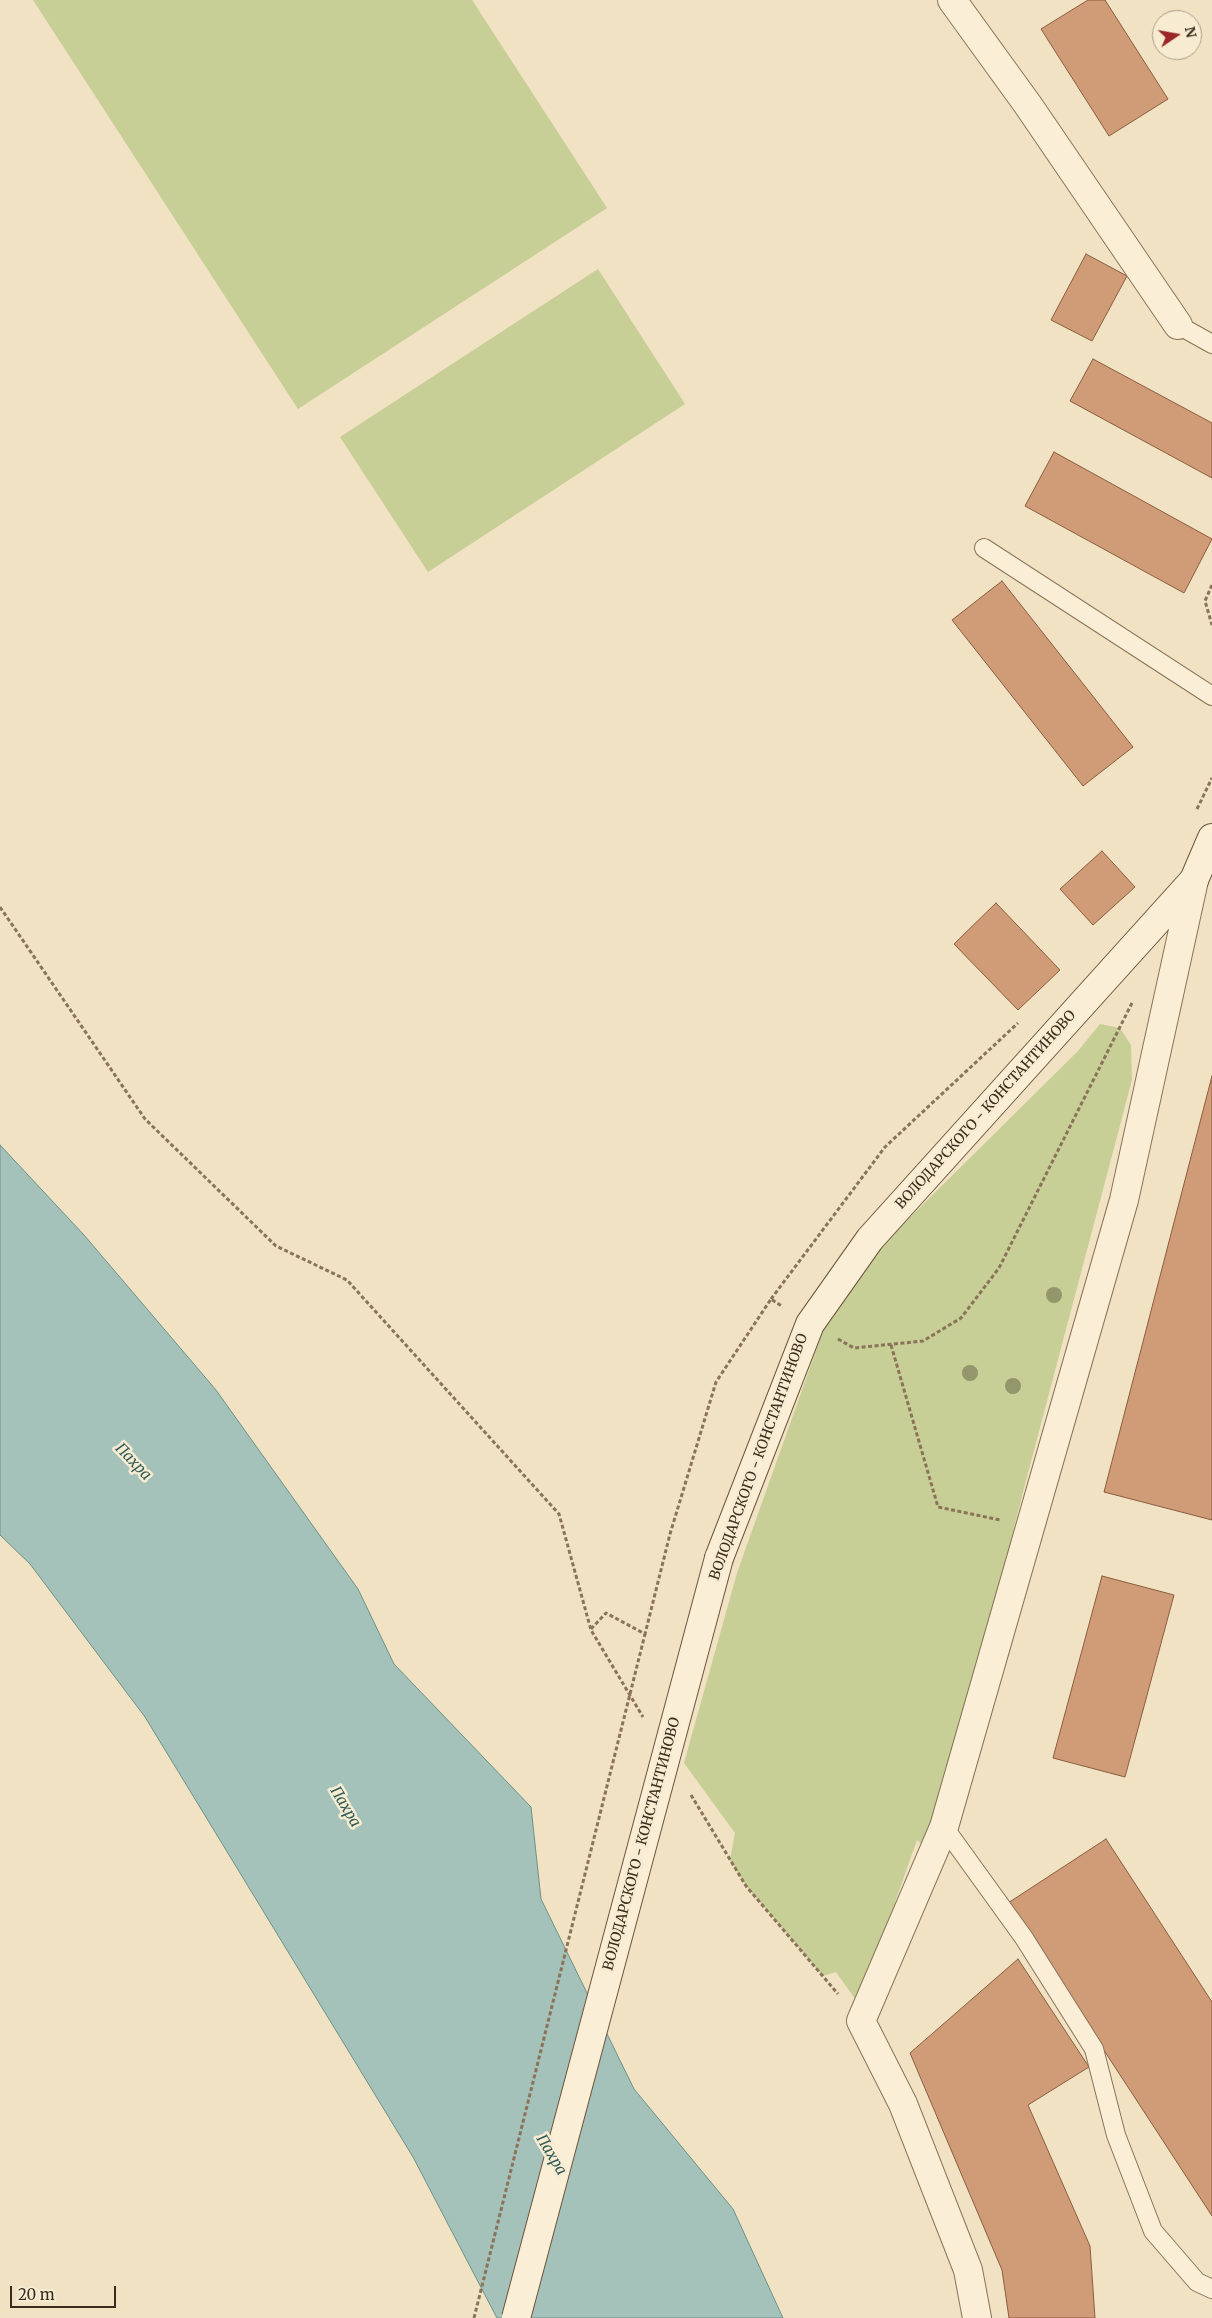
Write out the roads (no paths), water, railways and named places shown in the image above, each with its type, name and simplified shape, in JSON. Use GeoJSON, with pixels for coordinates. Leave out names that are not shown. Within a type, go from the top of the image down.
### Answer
{"type":"FeatureCollection","features":[{"type":"Feature","properties":{"kind":"street"},"geometry":{"type":"LineString","coordinates":[[952,0],[1028,105],[1178,325]]}},
{"type":"Feature","properties":{"kind":"street","name":"ВОЛОДАРСКОГО - КОНСТАНТИНОВО"},"geometry":{"type":"LineString","coordinates":[[516,2318],[719,1558],[810,1324],[870,1239],[1194,880],[1212,838]]}},
{"type":"Feature","properties":{"kind":"street"},"geometry":{"type":"LineString","coordinates":[[977,2318],[968,2270],[929,2169],[903,2104],[861,2022],[944,1826],[1124,1200],[1194,880]]}},
{"type":"Feature","properties":{"kind":"lane"},"geometry":{"type":"LineString","coordinates":[[1178,325],[1212,344]]}},
{"type":"Feature","properties":{"kind":"lane"},"geometry":{"type":"LineString","coordinates":[[984,548],[1212,696]]}},
{"type":"Feature","properties":{"kind":"lane"},"geometry":{"type":"LineString","coordinates":[[944,1826],[1024,1938],[1094,2050],[1116,2134],[1154,2231],[1197,2282],[1212,2289]]}},
{"type":"Feature","properties":{"kind":"water","name":"Пахра"},"geometry":{"type":"Polygon","coordinates":[[[0,1145],[84,1235],[216,1390],[358,1589],[394,1664],[531,1807],[541,1899],[634,2089],[733,2209],[783,2318],[497,2318],[413,2157],[145,1717],[30,1564],[0,1535],[0,1145]]]}}]}
